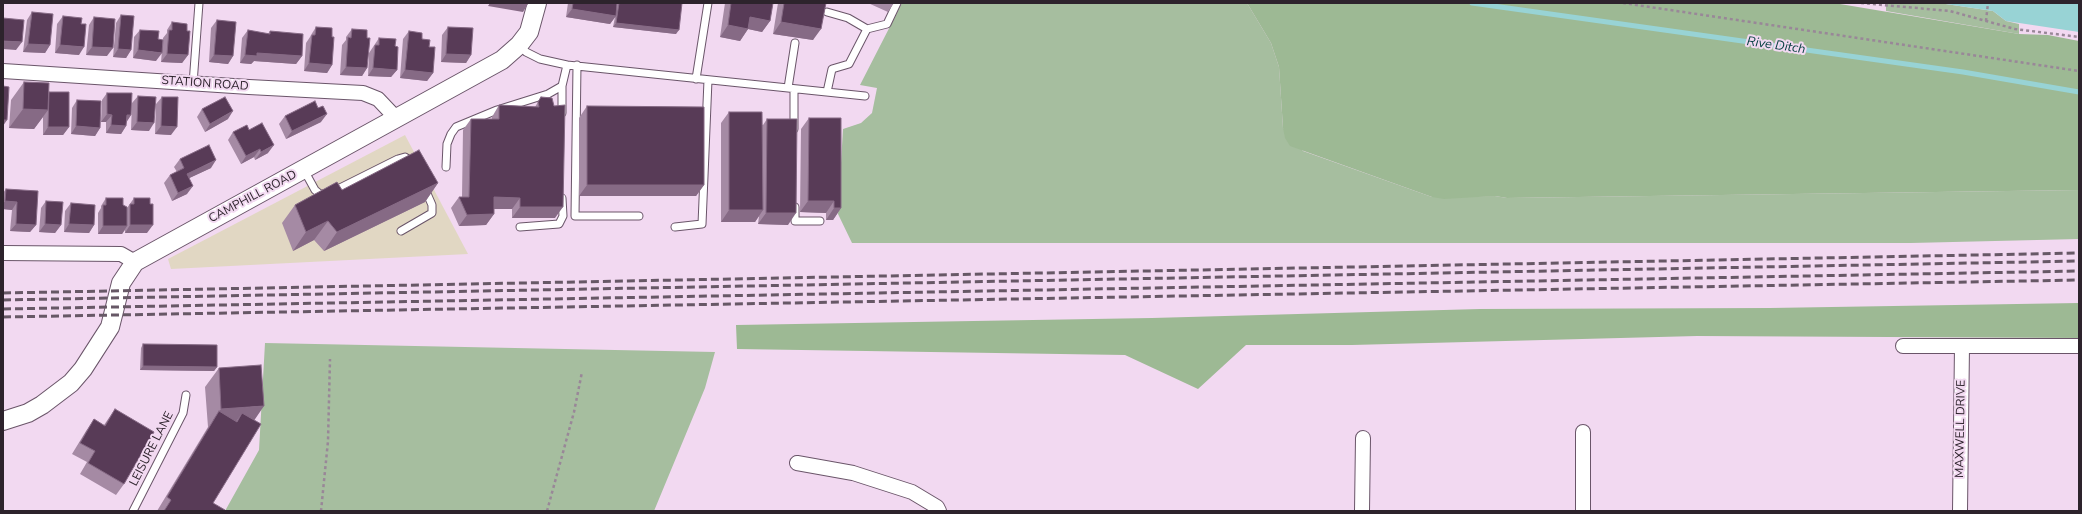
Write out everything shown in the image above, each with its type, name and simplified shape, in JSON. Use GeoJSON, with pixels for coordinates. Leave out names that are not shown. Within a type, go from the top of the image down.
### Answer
{"type":"FeatureCollection","features":[{"type":"Feature","properties":{"kind":"street","name":"CAMPHILL ROAD"},"geometry":{"type":"LineString","coordinates":[[3,421],[28,413],[42,405],[71,383],[83,370],[110,327],[121,283],[135,262],[491,67],[519,45],[531,28],[537,3]]}},
{"type":"Feature","properties":{"kind":"street","name":"STATION ROAD"},"geometry":{"type":"LineString","coordinates":[[3,71],[193,84],[363,93],[378,99],[397,119]]}},
{"type":"Feature","properties":{"kind":"street"},"geometry":{"type":"LineString","coordinates":[[3,253],[121,254],[135,262]]}},
{"type":"Feature","properties":{"kind":"street"},"geometry":{"type":"LineString","coordinates":[[1903,346],[2079,346]]}},
{"type":"Feature","properties":{"kind":"street","name":"MAXWELL DRIVE"},"geometry":{"type":"LineString","coordinates":[[1960,511],[1962,346]]}},
{"type":"Feature","properties":{"kind":"street"},"geometry":{"type":"LineString","coordinates":[[1583,432],[1583,511]]}},
{"type":"Feature","properties":{"kind":"street"},"geometry":{"type":"LineString","coordinates":[[1362,511],[1363,438]]}},
{"type":"Feature","properties":{"kind":"street"},"geometry":{"type":"LineString","coordinates":[[797,463],[853,473],[912,492],[937,507],[939,511]]}},
{"type":"Feature","properties":{"kind":"lane"},"geometry":{"type":"LineString","coordinates":[[193,84],[199,3]]}},
{"type":"Feature","properties":{"kind":"lane"},"geometry":{"type":"LineString","coordinates":[[696,79],[708,3]]}},
{"type":"Feature","properties":{"kind":"lane"},"geometry":{"type":"LineString","coordinates":[[827,92],[832,69],[849,64],[867,30],[887,24],[897,3]]}},
{"type":"Feature","properties":{"kind":"lane"},"geometry":{"type":"LineString","coordinates":[[827,12],[848,18],[867,30]]}},
{"type":"Feature","properties":{"kind":"lane"},"geometry":{"type":"LineString","coordinates":[[794,136],[791,89],[795,43]]}},
{"type":"Feature","properties":{"kind":"lane"},"geometry":{"type":"LineString","coordinates":[[519,45],[526,52],[540,59],[577,66],[865,96]]}},
{"type":"Feature","properties":{"kind":"lane"},"geometry":{"type":"LineString","coordinates":[[562,124],[562,86],[567,64]]}},
{"type":"Feature","properties":{"kind":"lane"},"geometry":{"type":"LineString","coordinates":[[577,66],[575,216],[639,216]]}},
{"type":"Feature","properties":{"kind":"lane"},"geometry":{"type":"LineString","coordinates":[[676,227],[702,224],[708,80]]}},
{"type":"Feature","properties":{"kind":"lane"},"geometry":{"type":"LineString","coordinates":[[446,167],[447,144],[456,127],[497,110],[548,94],[562,86]]}},
{"type":"Feature","properties":{"kind":"lane"},"geometry":{"type":"LineString","coordinates":[[304,169],[315,190],[320,194],[328,194],[398,159],[405,157],[410,159],[416,170]]}},
{"type":"Feature","properties":{"kind":"lane"},"geometry":{"type":"LineString","coordinates":[[401,231],[432,213],[432,205],[422,184]]}},
{"type":"Feature","properties":{"kind":"lane"},"geometry":{"type":"LineString","coordinates":[[520,227],[559,224],[563,216],[562,192]]}},
{"type":"Feature","properties":{"kind":"lane"},"geometry":{"type":"LineString","coordinates":[[795,198],[795,221],[820,222]]}},
{"type":"Feature","properties":{"kind":"lane","name":"LEISURE LANE"},"geometry":{"type":"LineString","coordinates":[[133,511],[183,413],[186,395]]}},
{"type":"Feature","properties":{"kind":"path"},"geometry":{"type":"LineString","coordinates":[[1623,3],[2079,71]]}},
{"type":"Feature","properties":{"kind":"path"},"geometry":{"type":"LineString","coordinates":[[1861,3],[1950,11],[2015,29],[2079,36]]}},
{"type":"Feature","properties":{"kind":"path"},"geometry":{"type":"LineString","coordinates":[[1986,20],[1988,3]]}},
{"type":"Feature","properties":{"kind":"path"},"geometry":{"type":"LineString","coordinates":[[321,511],[329,426],[330,359]]}},
{"type":"Feature","properties":{"kind":"path"},"geometry":{"type":"LineString","coordinates":[[546,511],[574,412],[582,372]]}},
{"type":"Feature","properties":{"kind":"shaded area"},"geometry":{"type":"Polygon","coordinates":[[[902,3],[1247,3],[1271,43],[1279,67],[1283,128],[1303,151],[1432,197],[1495,196],[1507,198],[2079,190],[2079,239],[1911,243],[852,243],[838,214],[843,129],[861,123],[872,113],[877,88],[860,85],[902,3]]]}},
{"type":"Feature","properties":{"kind":"shaded area"},"geometry":{"type":"Polygon","coordinates":[[[1247,3],[1834,3],[2019,34],[2048,35],[2079,41],[2079,190],[1507,198],[1495,196],[1444,199],[1432,197],[1290,146],[1285,138],[1283,128],[1279,67],[1271,43],[1247,3]]]}},
{"type":"Feature","properties":{"kind":"shaded area"},"geometry":{"type":"Polygon","coordinates":[[[1886,3],[1939,3],[1993,11],[2006,21],[2019,24],[2019,34],[1886,11],[1886,3]]]}},
{"type":"Feature","properties":{"kind":"shaded area"},"geometry":{"type":"Polygon","coordinates":[[[1939,3],[2079,3],[2079,32],[2006,21],[1993,11],[1939,3]]]}},
{"type":"Feature","properties":{"kind":"shaded area"},"geometry":{"type":"Polygon","coordinates":[[[405,135],[468,254],[171,269],[168,259],[405,135]]]}},
{"type":"Feature","properties":{"kind":"shaded area"},"geometry":{"type":"Polygon","coordinates":[[[2079,303],[2079,338],[1697,336],[1352,345],[1246,345],[1198,389],[1125,355],[737,349],[736,325],[1152,318],[1480,309],[1770,308],[2079,303]]]}},
{"type":"Feature","properties":{"kind":"shaded area"},"geometry":{"type":"Polygon","coordinates":[[[265,343],[715,352],[705,388],[654,511],[225,511],[259,450],[265,343]]]}},
{"type":"Feature","properties":{"kind":"building"},"geometry":{"type":"Polygon","coordinates":[[[573,3],[617,3],[616,16],[572,9],[573,3]]]}},
{"type":"Feature","properties":{"kind":"building"},"geometry":{"type":"Polygon","coordinates":[[[619,3],[682,3],[679,30],[616,23],[619,3]]]}},
{"type":"Feature","properties":{"kind":"building"},"geometry":{"type":"Polygon","coordinates":[[[731,3],[773,3],[770,21],[750,17],[748,29],[728,25],[731,3]]]}},
{"type":"Feature","properties":{"kind":"building"},"geometry":{"type":"Polygon","coordinates":[[[784,3],[826,3],[821,29],[781,22],[784,3]]]}},
{"type":"Feature","properties":{"kind":"building"},"geometry":{"type":"Polygon","coordinates":[[[32,12],[53,14],[50,45],[28,44],[32,12]]]}},
{"type":"Feature","properties":{"kind":"building"},"geometry":{"type":"Polygon","coordinates":[[[121,15],[134,16],[131,50],[118,49],[121,15]]]}},
{"type":"Feature","properties":{"kind":"building"},"geometry":{"type":"Polygon","coordinates":[[[63,16],[82,18],[81,24],[86,24],[84,47],[60,45],[63,16]]]}},
{"type":"Feature","properties":{"kind":"building"},"geometry":{"type":"Polygon","coordinates":[[[94,17],[115,19],[113,48],[92,47],[94,17]]]}},
{"type":"Feature","properties":{"kind":"building"},"geometry":{"type":"Polygon","coordinates":[[[3,18],[24,20],[22,42],[3,41],[3,18]]]}},
{"type":"Feature","properties":{"kind":"building"},"geometry":{"type":"Polygon","coordinates":[[[217,20],[236,22],[233,56],[214,55],[217,20]]]}},
{"type":"Feature","properties":{"kind":"building"},"geometry":{"type":"Polygon","coordinates":[[[172,22],[187,24],[187,31],[190,31],[188,55],[167,54],[169,30],[172,30],[172,22]]]}},
{"type":"Feature","properties":{"kind":"building"},"geometry":{"type":"Polygon","coordinates":[[[316,27],[332,28],[332,37],[334,37],[332,65],[309,63],[312,35],[315,35],[316,27]]]}},
{"type":"Feature","properties":{"kind":"building"},"geometry":{"type":"Polygon","coordinates":[[[448,27],[473,28],[471,55],[446,54],[448,27]]]}},
{"type":"Feature","properties":{"kind":"building"},"geometry":{"type":"Polygon","coordinates":[[[352,29],[367,30],[367,38],[370,38],[367,68],[346,67],[348,37],[351,38],[352,29]]]}},
{"type":"Feature","properties":{"kind":"building"},"geometry":{"type":"Polygon","coordinates":[[[140,30],[159,31],[158,39],[163,40],[162,53],[138,50],[140,30]]]}},
{"type":"Feature","properties":{"kind":"building"},"geometry":{"type":"Polygon","coordinates":[[[248,30],[270,34],[270,31],[303,34],[302,56],[257,53],[257,56],[245,55],[248,30]]]}},
{"type":"Feature","properties":{"kind":"building"},"geometry":{"type":"Polygon","coordinates":[[[409,31],[422,33],[422,39],[430,40],[429,47],[435,47],[433,73],[405,70],[409,31]]]}},
{"type":"Feature","properties":{"kind":"building"},"geometry":{"type":"Polygon","coordinates":[[[379,38],[396,39],[395,46],[398,47],[397,70],[373,68],[375,45],[379,45],[379,38]]]}},
{"type":"Feature","properties":{"kind":"building"},"geometry":{"type":"Polygon","coordinates":[[[24,82],[49,83],[48,110],[23,109],[24,82]]]}},
{"type":"Feature","properties":{"kind":"building"},"geometry":{"type":"Polygon","coordinates":[[[3,86],[9,87],[7,120],[3,120],[3,86]]]}},
{"type":"Feature","properties":{"kind":"building"},"geometry":{"type":"Polygon","coordinates":[[[49,92],[69,92],[69,127],[48,127],[49,92]]]}},
{"type":"Feature","properties":{"kind":"building"},"geometry":{"type":"Polygon","coordinates":[[[107,93],[132,93],[131,115],[127,115],[126,126],[111,125],[112,115],[107,114],[107,93]]]}},
{"type":"Feature","properties":{"kind":"building"},"geometry":{"type":"Polygon","coordinates":[[[138,96],[156,97],[154,123],[137,122],[138,96]]]}},
{"type":"Feature","properties":{"kind":"building"},"geometry":{"type":"Polygon","coordinates":[[[162,97],[178,97],[177,127],[161,126],[162,97]]]}},
{"type":"Feature","properties":{"kind":"building"},"geometry":{"type":"Polygon","coordinates":[[[225,97],[233,111],[210,124],[202,109],[225,97]]]}},
{"type":"Feature","properties":{"kind":"building"},"geometry":{"type":"Polygon","coordinates":[[[541,97],[552,98],[554,106],[565,105],[563,207],[520,207],[520,198],[494,197],[494,214],[467,215],[459,197],[469,197],[471,119],[499,119],[499,105],[539,107],[538,102],[541,97]]]}},
{"type":"Feature","properties":{"kind":"building"},"geometry":{"type":"Polygon","coordinates":[[[77,100],[101,101],[100,128],[76,126],[77,100]]]}},
{"type":"Feature","properties":{"kind":"building"},"geometry":{"type":"Polygon","coordinates":[[[315,101],[318,108],[323,106],[327,114],[292,131],[285,116],[315,101]]]}},
{"type":"Feature","properties":{"kind":"building"},"geometry":{"type":"Polygon","coordinates":[[[587,106],[704,107],[704,185],[587,185],[587,106]]]}},
{"type":"Feature","properties":{"kind":"building"},"geometry":{"type":"Polygon","coordinates":[[[729,112],[762,112],[763,210],[729,210],[729,112]]]}},
{"type":"Feature","properties":{"kind":"building"},"geometry":{"type":"Polygon","coordinates":[[[809,118],[841,118],[841,208],[834,208],[834,201],[808,201],[809,118]]]}},
{"type":"Feature","properties":{"kind":"building"},"geometry":{"type":"Polygon","coordinates":[[[767,119],[797,119],[796,213],[766,213],[767,119]]]}},
{"type":"Feature","properties":{"kind":"building"},"geometry":{"type":"Polygon","coordinates":[[[262,123],[274,145],[261,152],[260,149],[246,156],[233,132],[247,125],[249,130],[262,123]]]}},
{"type":"Feature","properties":{"kind":"building"},"geometry":{"type":"Polygon","coordinates":[[[209,145],[216,160],[187,174],[193,186],[178,193],[170,175],[184,168],[180,159],[209,145]]]}},
{"type":"Feature","properties":{"kind":"building"},"geometry":{"type":"Polygon","coordinates":[[[419,150],[438,183],[337,232],[328,221],[306,232],[295,205],[337,182],[342,190],[419,150]]]}},
{"type":"Feature","properties":{"kind":"building"},"geometry":{"type":"Polygon","coordinates":[[[6,189],[38,191],[36,225],[16,224],[17,202],[5,201],[6,189]]]}},
{"type":"Feature","properties":{"kind":"building"},"geometry":{"type":"Polygon","coordinates":[[[106,198],[123,198],[123,205],[127,207],[127,226],[103,226],[103,205],[106,205],[106,198]]]}},
{"type":"Feature","properties":{"kind":"building"},"geometry":{"type":"Polygon","coordinates":[[[134,198],[150,198],[150,204],[153,204],[153,225],[130,225],[130,204],[134,204],[134,198]]]}},
{"type":"Feature","properties":{"kind":"building"},"geometry":{"type":"Polygon","coordinates":[[[46,201],[63,202],[61,225],[45,224],[46,201]]]}},
{"type":"Feature","properties":{"kind":"building"},"geometry":{"type":"Polygon","coordinates":[[[71,203],[95,205],[94,225],[69,224],[71,203]]]}},
{"type":"Feature","properties":{"kind":"building"},"geometry":{"type":"Polygon","coordinates":[[[143,344],[217,345],[217,367],[143,366],[143,344]]]}},
{"type":"Feature","properties":{"kind":"building"},"geometry":{"type":"Polygon","coordinates":[[[261,365],[264,406],[221,409],[219,368],[261,365]]]}},
{"type":"Feature","properties":{"kind":"building"},"geometry":{"type":"Polygon","coordinates":[[[115,409],[154,432],[124,484],[88,463],[95,451],[80,443],[94,419],[105,426],[115,409]]]}},
{"type":"Feature","properties":{"kind":"building"},"geometry":{"type":"Polygon","coordinates":[[[219,411],[237,422],[242,413],[261,424],[213,503],[225,511],[164,511],[171,500],[167,497],[219,411]]]}},
{"type":"Feature","properties":{"kind":"waterway","name":"Rive Ditch"},"geometry":{"type":"LineString","coordinates":[[1472,3],[1963,72],[2079,92]]}},
{"type":"Feature","properties":{"kind":"railway"},"geometry":{"type":"LineString","coordinates":[[3,293],[2079,253]]}},
{"type":"Feature","properties":{"kind":"railway"},"geometry":{"type":"LineString","coordinates":[[3,300],[2079,261]]}},
{"type":"Feature","properties":{"kind":"railway"},"geometry":{"type":"LineString","coordinates":[[3,309],[2079,271]]}},
{"type":"Feature","properties":{"kind":"railway"},"geometry":{"type":"LineString","coordinates":[[3,317],[2079,280]]}}]}
